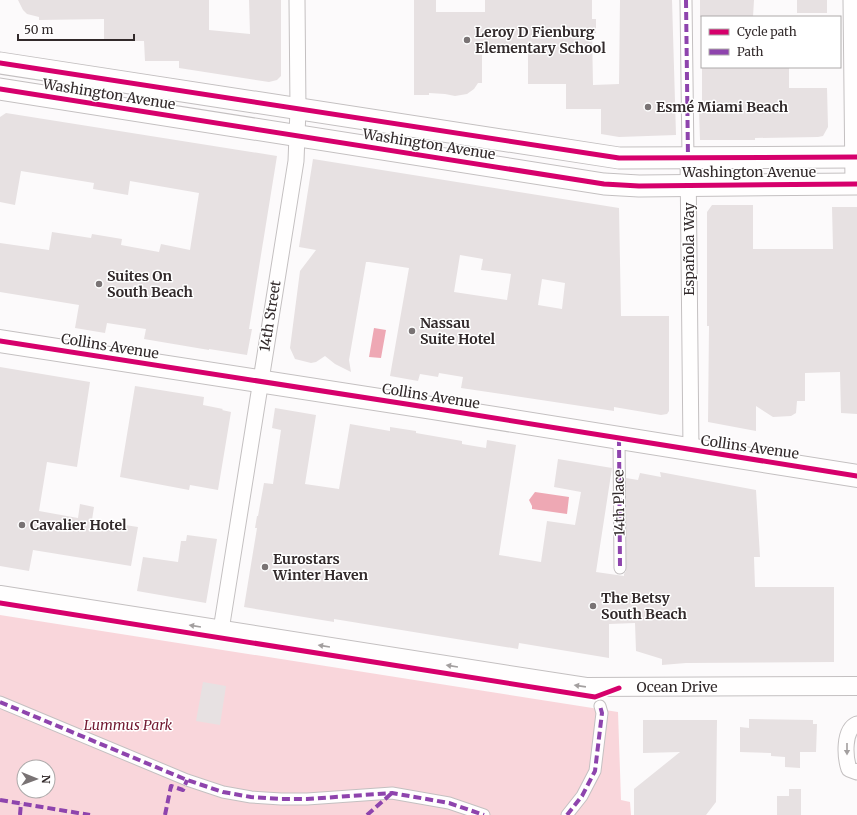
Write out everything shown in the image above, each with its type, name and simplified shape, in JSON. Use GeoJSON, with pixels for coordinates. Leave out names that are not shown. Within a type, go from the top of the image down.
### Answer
{"type":"FeatureCollection","features":[{"type":"Feature","properties":{"kind":"main road","name":"Washington Avenue"},"geometry":{"type":"LineString","coordinates":[[0,63],[298,108],[598,156],[619,158],[855,157]]}},
{"type":"Feature","properties":{"kind":"main road","name":"Washington Avenue"},"geometry":{"type":"LineString","coordinates":[[0,89],[604,184],[639,186],[855,184]]}},
{"type":"Feature","properties":{"kind":"main road","name":"Collins Avenue"},"geometry":{"type":"LineString","coordinates":[[0,341],[857,476]]}},
{"type":"Feature","properties":{"kind":"street","name":"14th Street"},"geometry":{"type":"LineString","coordinates":[[221,630],[296,161],[298,108],[297,0]]}},
{"type":"Feature","properties":{"kind":"street","name":"Española Way"},"geometry":{"type":"LineString","coordinates":[[686,0],[691,450]]}},
{"type":"Feature","properties":{"kind":"street"},"geometry":{"type":"LineString","coordinates":[[851,0],[855,184]]}},
{"type":"Feature","properties":{"kind":"street","name":"14th Place"},"geometry":{"type":"LineString","coordinates":[[619,438],[620,568]]}},
{"type":"Feature","properties":{"kind":"street","name":"Ocean Drive"},"geometry":{"type":"LineString","coordinates":[[0,595],[586,687],[857,686]]}},
{"type":"Feature","properties":{"kind":"street"},"geometry":{"type":"LineString","coordinates":[[0,702],[187,780],[223,792],[251,797],[307,799],[392,792],[449,803],[484,815]]}},
{"type":"Feature","properties":{"kind":"street"},"geometry":{"type":"LineString","coordinates":[[566,815],[582,796],[595,771],[602,713],[600,706]]}},
{"type":"Feature","properties":{"kind":"street"},"geometry":{"type":"LineString","coordinates":[[857,724],[850,730],[847,738],[847,763],[849,769],[857,772]]}},
{"type":"Feature","properties":{"kind":"green space","name":"Lummus Park"},"geometry":{"type":"Polygon","coordinates":[[[0,615],[618,712],[621,800],[630,802],[631,815],[0,815],[0,615]]]}},
{"type":"Feature","properties":{"kind":"shaded area"},"geometry":{"type":"Polygon","coordinates":[[[374,328],[386,330],[381,358],[369,357],[374,328]]]}},
{"type":"Feature","properties":{"kind":"shaded area"},"geometry":{"type":"Polygon","coordinates":[[[535,492],[569,497],[567,514],[532,509],[529,500],[535,492]]]}},
{"type":"Feature","properties":{"kind":"building"},"geometry":{"type":"Polygon","coordinates":[[[18,0],[209,0],[209,30],[250,34],[249,0],[281,0],[281,76],[277,80],[269,82],[179,68],[179,61],[145,61],[144,41],[104,41],[104,19],[39,20],[39,17],[27,14],[23,10],[18,0]]]}},
{"type":"Feature","properties":{"kind":"building"},"geometry":{"type":"Polygon","coordinates":[[[414,0],[436,0],[436,12],[485,12],[485,0],[592,0],[592,19],[596,19],[596,33],[592,33],[593,85],[619,84],[620,0],[672,0],[676,135],[619,137],[601,134],[601,109],[566,109],[566,84],[528,84],[528,51],[482,51],[482,83],[478,83],[474,89],[467,94],[455,96],[429,93],[429,95],[414,95],[414,0]]]}},
{"type":"Feature","properties":{"kind":"building"},"geometry":{"type":"Polygon","coordinates":[[[700,0],[754,0],[753,16],[700,17],[700,0]]]}},
{"type":"Feature","properties":{"kind":"building"},"geometry":{"type":"Polygon","coordinates":[[[797,0],[827,0],[827,13],[797,13],[797,0]]]}},
{"type":"Feature","properties":{"kind":"building"},"geometry":{"type":"Polygon","coordinates":[[[702,68],[789,68],[789,88],[827,88],[828,127],[823,136],[818,137],[755,138],[755,140],[700,140],[699,112],[702,112],[702,68]]]}},
{"type":"Feature","properties":{"kind":"building"},"geometry":{"type":"Polygon","coordinates":[[[6,113],[277,156],[249,329],[252,329],[247,355],[144,339],[146,329],[107,323],[105,333],[75,328],[79,305],[0,292],[0,243],[49,250],[52,232],[91,238],[92,234],[122,239],[121,245],[159,252],[161,244],[190,250],[199,193],[130,181],[128,195],[93,189],[94,183],[21,171],[15,205],[0,202],[0,117],[6,113]]]}},
{"type":"Feature","properties":{"kind":"building"},"geometry":{"type":"Polygon","coordinates":[[[313,159],[619,208],[621,316],[669,316],[669,411],[667,414],[661,415],[614,407],[614,411],[461,388],[463,377],[439,373],[438,377],[420,374],[418,381],[390,376],[409,268],[369,262],[366,262],[349,360],[351,372],[335,364],[325,356],[316,362],[311,363],[295,359],[290,348],[300,271],[316,250],[299,247],[313,159]],[[460,255],[454,292],[507,300],[511,274],[481,270],[483,259],[460,255]],[[542,279],[538,305],[562,309],[565,283],[542,279]]]}},
{"type":"Feature","properties":{"kind":"building"},"geometry":{"type":"Polygon","coordinates":[[[712,205],[753,205],[753,249],[833,249],[832,207],[857,207],[857,414],[841,413],[840,372],[805,373],[805,401],[797,401],[796,413],[791,416],[773,417],[756,406],[756,431],[708,422],[709,326],[707,326],[707,212],[712,205]]]}},
{"type":"Feature","properties":{"kind":"building"},"geometry":{"type":"Polygon","coordinates":[[[0,367],[90,382],[77,467],[47,462],[39,511],[78,518],[80,504],[94,507],[92,520],[138,527],[131,566],[33,550],[29,571],[0,566],[0,367]]]}},
{"type":"Feature","properties":{"kind":"building"},"geometry":{"type":"Polygon","coordinates":[[[135,386],[204,397],[203,405],[231,412],[218,490],[190,485],[189,490],[120,477],[135,386]]]}},
{"type":"Feature","properties":{"kind":"building"},"geometry":{"type":"Polygon","coordinates":[[[275,408],[316,415],[305,484],[339,489],[350,424],[390,431],[390,427],[416,431],[416,433],[462,441],[462,444],[486,448],[487,440],[516,445],[499,555],[541,562],[547,521],[575,525],[581,492],[554,487],[558,459],[612,468],[596,572],[624,576],[626,571],[626,478],[638,480],[640,473],[661,477],[660,472],[756,490],[760,557],[754,557],[755,587],[834,587],[834,662],[686,663],[662,665],[662,659],[636,651],[635,623],[609,624],[609,658],[519,643],[518,649],[334,619],[334,622],[244,607],[257,528],[255,528],[264,483],[273,484],[281,430],[272,428],[275,408]]]}},
{"type":"Feature","properties":{"kind":"building"},"geometry":{"type":"Polygon","coordinates":[[[187,535],[217,539],[206,603],[137,591],[143,557],[178,562],[181,541],[186,541],[187,535]]]}},
{"type":"Feature","properties":{"kind":"building"},"geometry":{"type":"Polygon","coordinates":[[[203,682],[226,686],[220,725],[196,721],[203,682]]]}},
{"type":"Feature","properties":{"kind":"building"},"geometry":{"type":"Polygon","coordinates":[[[749,719],[813,720],[813,724],[817,724],[816,752],[800,752],[800,768],[785,767],[785,757],[771,756],[771,753],[740,752],[740,727],[749,728],[749,719]]]}},
{"type":"Feature","properties":{"kind":"building"},"geometry":{"type":"Polygon","coordinates":[[[643,720],[717,720],[716,802],[706,815],[634,815],[634,789],[680,752],[643,753],[643,720]]]}},
{"type":"Feature","properties":{"kind":"building"},"geometry":{"type":"Polygon","coordinates":[[[789,789],[801,789],[801,815],[777,815],[777,796],[789,796],[789,789]]]}},
{"type":"Feature","properties":{"kind":"marked path"},"geometry":{"type":"LineString","coordinates":[[686,0],[688,158]]}},
{"type":"Feature","properties":{"kind":"marked path"},"geometry":{"type":"LineString","coordinates":[[619,438],[620,568]]}},
{"type":"Feature","properties":{"kind":"marked path"},"geometry":{"type":"LineString","coordinates":[[0,702],[187,780],[223,792],[251,797],[281,799],[307,799],[392,793],[449,803],[484,815]]}},
{"type":"Feature","properties":{"kind":"marked path"},"geometry":{"type":"LineString","coordinates":[[567,815],[582,796],[595,771],[602,713],[600,706]]}},
{"type":"Feature","properties":{"kind":"marked path"},"geometry":{"type":"LineString","coordinates":[[165,815],[171,786],[183,790],[187,780]]}},
{"type":"Feature","properties":{"kind":"marked path"},"geometry":{"type":"LineString","coordinates":[[367,815],[392,793]]}},
{"type":"Feature","properties":{"kind":"marked path"},"geometry":{"type":"LineString","coordinates":[[0,800],[90,815]]}},
{"type":"Feature","properties":{"kind":"marked path"},"geometry":{"type":"LineString","coordinates":[[20,815],[21,803]]}},
{"type":"Feature","properties":{"kind":"cycle path"},"geometry":{"type":"LineString","coordinates":[[0,63],[619,158],[857,157]]}},
{"type":"Feature","properties":{"kind":"cycle path"},"geometry":{"type":"LineString","coordinates":[[0,89],[604,184],[639,186],[857,184]]}},
{"type":"Feature","properties":{"kind":"cycle path"},"geometry":{"type":"LineString","coordinates":[[0,341],[857,476]]}},
{"type":"Feature","properties":{"kind":"cycle path"},"geometry":{"type":"LineString","coordinates":[[0,603],[595,697],[619,688]]}},
{"type":"Feature","properties":{"kind":"place","name":"Leroy D Fienburg Elementary School"},"geometry":{"type":"Point","coordinates":[467,40]}},
{"type":"Feature","properties":{"kind":"place","name":"Esmé Miami Beach"},"geometry":{"type":"Point","coordinates":[648,107]}},
{"type":"Feature","properties":{"kind":"place","name":"Suites On South Beach"},"geometry":{"type":"Point","coordinates":[99,284]}},
{"type":"Feature","properties":{"kind":"place","name":"Nassau Suite Hotel"},"geometry":{"type":"Point","coordinates":[412,331]}},
{"type":"Feature","properties":{"kind":"place","name":"Cavalier Hotel"},"geometry":{"type":"Point","coordinates":[22,525]}},
{"type":"Feature","properties":{"kind":"place","name":"Eurostars Winter Haven"},"geometry":{"type":"Point","coordinates":[265,567]}},
{"type":"Feature","properties":{"kind":"place","name":"The Betsy South Beach"},"geometry":{"type":"Point","coordinates":[593,606]}}]}
